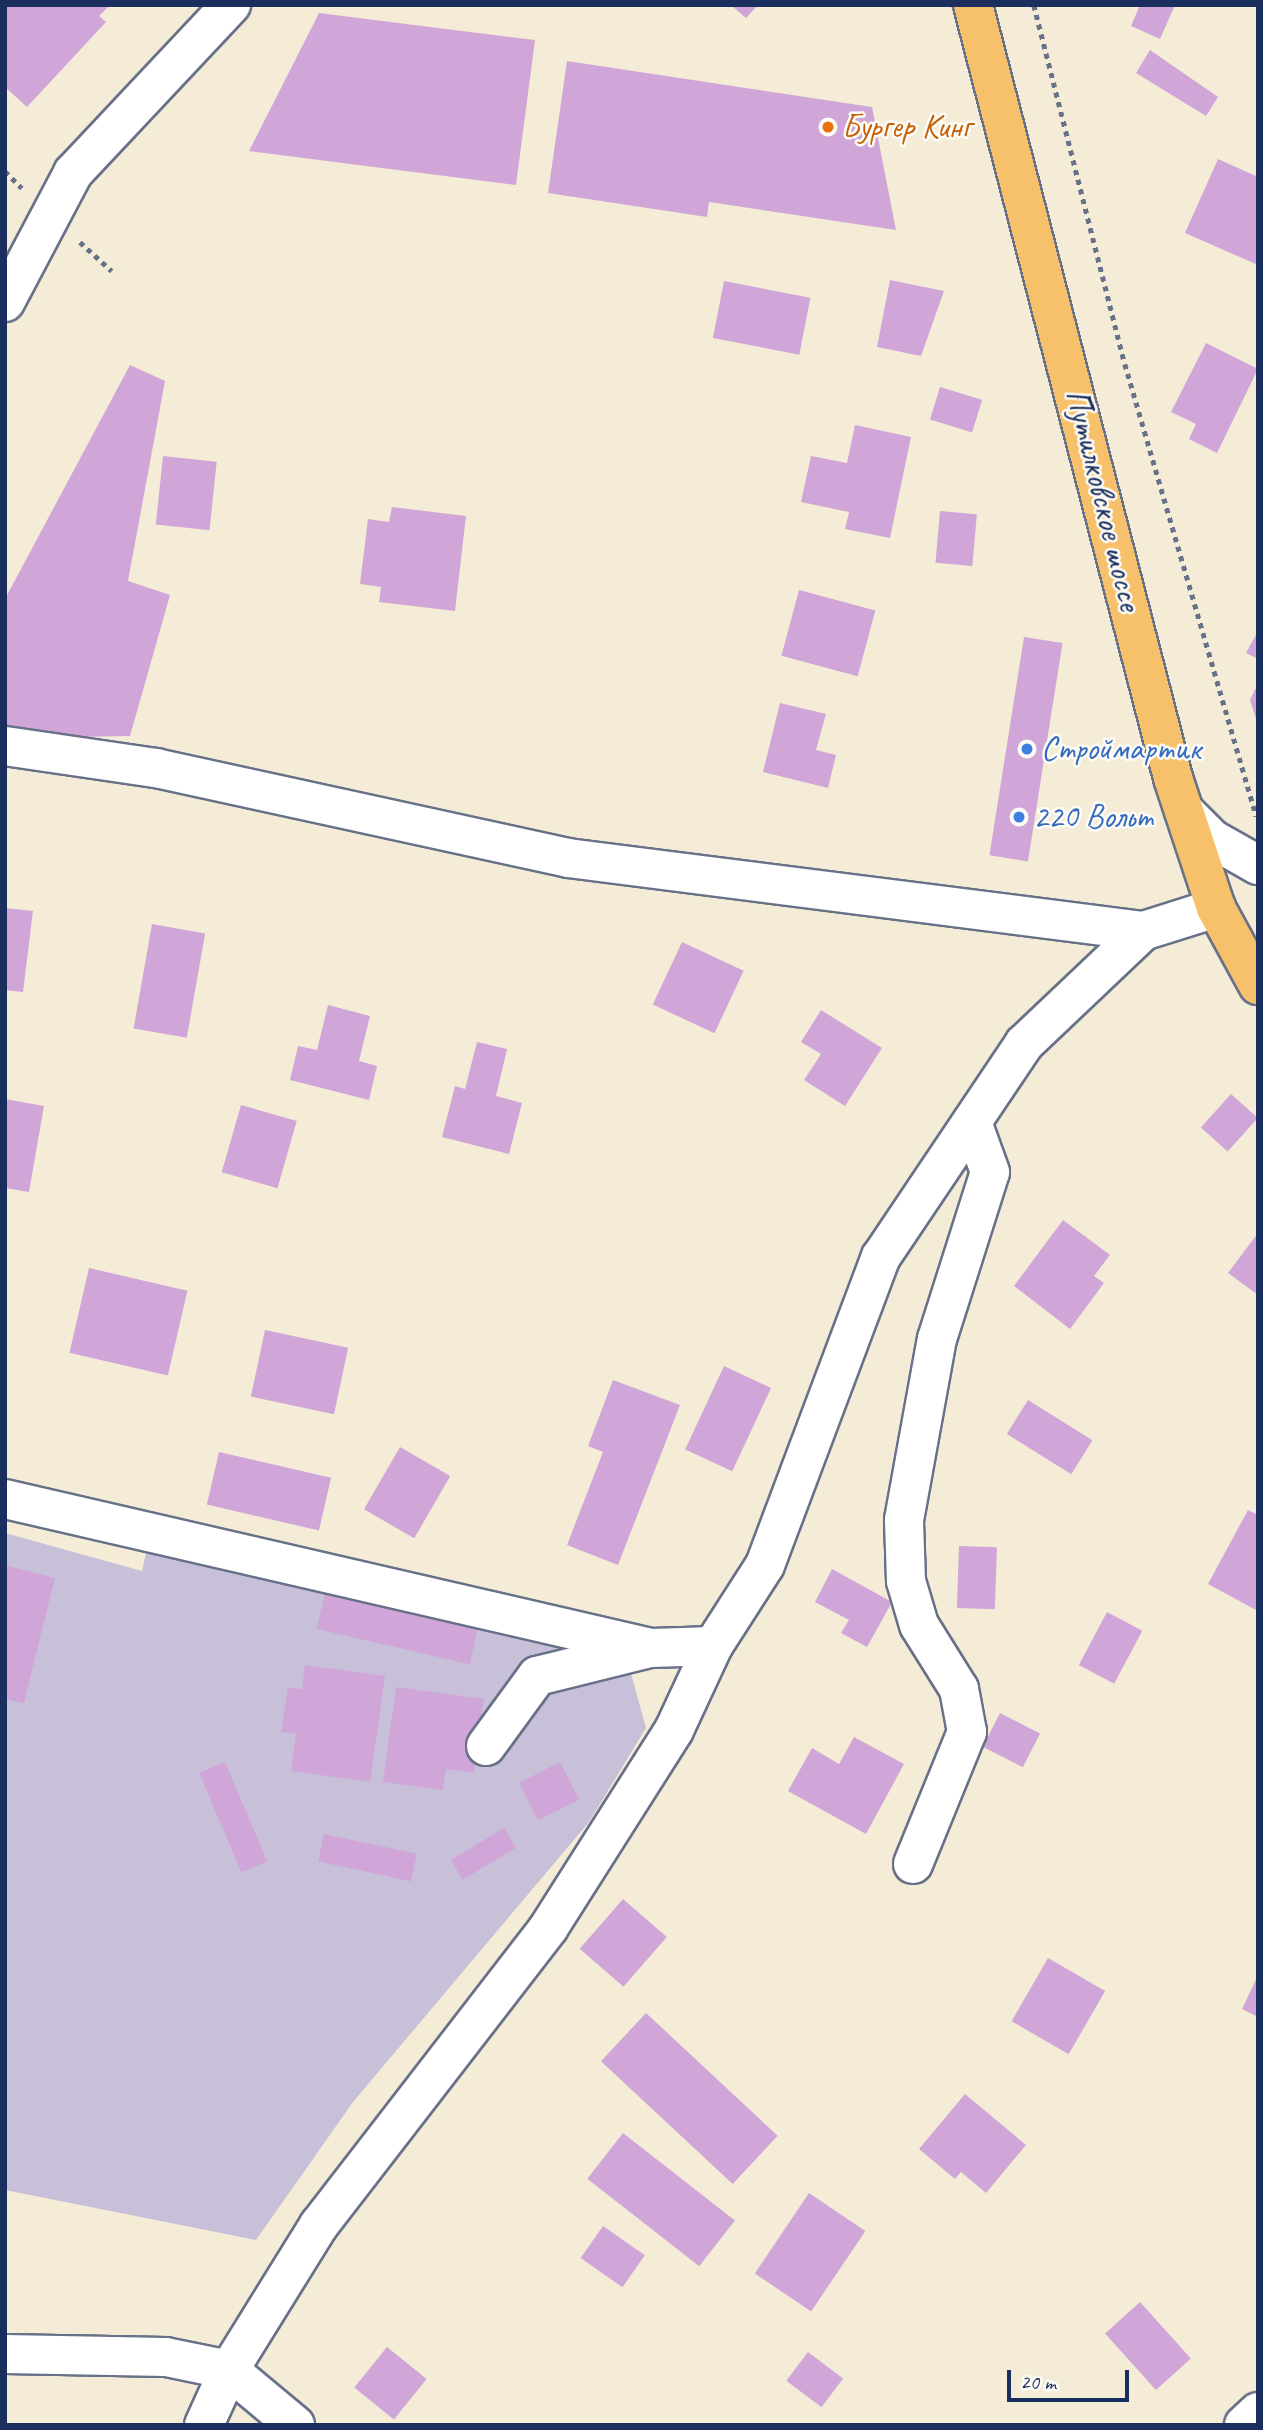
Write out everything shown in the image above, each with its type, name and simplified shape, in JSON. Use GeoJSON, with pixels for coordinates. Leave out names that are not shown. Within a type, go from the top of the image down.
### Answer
{"type":"FeatureCollection","features":[{"type":"Feature","properties":{"kind":"main road","name":"Путилковское шоссе"},"geometry":{"type":"LineString","coordinates":[[972,5],[1184,811],[1216,908],[1258,985]]}},
{"type":"Feature","properties":{"kind":"street"},"geometry":{"type":"LineString","coordinates":[[5,302],[73,173],[231,5]]}},
{"type":"Feature","properties":{"kind":"street"},"geometry":{"type":"LineString","coordinates":[[5,746],[156,768],[568,858],[1143,931],[1216,908]]}},
{"type":"Feature","properties":{"kind":"street"},"geometry":{"type":"LineString","coordinates":[[1184,811],[1212,839],[1258,865]]}},
{"type":"Feature","properties":{"kind":"street"},"geometry":{"type":"LineString","coordinates":[[204,2425],[229,2370],[319,2225],[549,1927],[674,1730],[713,1646],[765,1564],[881,1257],[1024,1044],[1143,931]]}},
{"type":"Feature","properties":{"kind":"street"},"geometry":{"type":"LineString","coordinates":[[913,1864],[967,1732],[959,1689],[919,1625],[906,1581],[904,1520],[937,1339],[990,1172],[972,1122]]}},
{"type":"Feature","properties":{"kind":"street"},"geometry":{"type":"LineString","coordinates":[[5,1499],[652,1647]]}},
{"type":"Feature","properties":{"kind":"street"},"geometry":{"type":"LineString","coordinates":[[486,1746],[537,1676],[652,1647],[713,1646]]}},
{"type":"Feature","properties":{"kind":"street"},"geometry":{"type":"LineString","coordinates":[[5,2354],[166,2357],[229,2370],[295,2425]]}},
{"type":"Feature","properties":{"kind":"street"},"geometry":{"type":"LineString","coordinates":[[1244,2425],[1258,2412]]}},
{"type":"Feature","properties":{"kind":"path"},"geometry":{"type":"LineString","coordinates":[[1034,5],[1125,364],[1258,820]]}},
{"type":"Feature","properties":{"kind":"shaded area"},"geometry":{"type":"Polygon","coordinates":[[[5,1533],[142,1571],[147,1549],[627,1659],[646,1728],[589,1822],[353,2102],[256,2240],[5,2190],[5,1533]]]}},
{"type":"Feature","properties":{"kind":"building"},"geometry":{"type":"Polygon","coordinates":[[[5,5],[110,5],[99,16],[106,22],[27,107],[5,87],[5,5]]]}},
{"type":"Feature","properties":{"kind":"building"},"geometry":{"type":"Polygon","coordinates":[[[731,5],[758,5],[746,18],[731,5]]]}},
{"type":"Feature","properties":{"kind":"building"},"geometry":{"type":"Polygon","coordinates":[[[1140,5],[1175,5],[1160,39],[1131,26],[1140,5]]]}},
{"type":"Feature","properties":{"kind":"building"},"geometry":{"type":"Polygon","coordinates":[[[319,13],[535,40],[516,185],[249,151],[319,13]]]}},
{"type":"Feature","properties":{"kind":"building"},"geometry":{"type":"Polygon","coordinates":[[[1150,50],[1218,97],[1206,116],[1136,73],[1150,50]]]}},
{"type":"Feature","properties":{"kind":"building"},"geometry":{"type":"Polygon","coordinates":[[[567,61],[872,107],[896,230],[709,202],[707,217],[548,193],[567,61]]]}},
{"type":"Feature","properties":{"kind":"building"},"geometry":{"type":"Polygon","coordinates":[[[1218,159],[1258,177],[1258,265],[1185,233],[1218,159]]]}},
{"type":"Feature","properties":{"kind":"building"},"geometry":{"type":"Polygon","coordinates":[[[890,280],[944,291],[921,356],[877,347],[890,280]]]}},
{"type":"Feature","properties":{"kind":"building"},"geometry":{"type":"Polygon","coordinates":[[[724,281],[810,298],[799,355],[713,338],[724,281]]]}},
{"type":"Feature","properties":{"kind":"building"},"geometry":{"type":"Polygon","coordinates":[[[1206,343],[1258,369],[1217,453],[1189,439],[1196,424],[1171,412],[1206,343]]]}},
{"type":"Feature","properties":{"kind":"building"},"geometry":{"type":"Polygon","coordinates":[[[130,365],[165,381],[128,581],[170,595],[130,736],[24,738],[5,728],[5,599],[130,365]]]}},
{"type":"Feature","properties":{"kind":"building"},"geometry":{"type":"Polygon","coordinates":[[[940,387],[982,400],[972,432],[930,420],[940,387]]]}},
{"type":"Feature","properties":{"kind":"building"},"geometry":{"type":"Polygon","coordinates":[[[855,425],[911,437],[890,538],[845,529],[849,512],[801,502],[811,456],[847,463],[855,425]]]}},
{"type":"Feature","properties":{"kind":"building"},"geometry":{"type":"Polygon","coordinates":[[[163,456],[217,462],[209,530],[156,525],[163,456]]]}},
{"type":"Feature","properties":{"kind":"building"},"geometry":{"type":"Polygon","coordinates":[[[392,507],[466,516],[455,611],[379,602],[381,587],[360,584],[368,519],[389,522],[392,507]]]}},
{"type":"Feature","properties":{"kind":"building"},"geometry":{"type":"Polygon","coordinates":[[[940,511],[977,514],[972,566],[935,563],[940,511]]]}},
{"type":"Feature","properties":{"kind":"building"},"geometry":{"type":"Polygon","coordinates":[[[799,590],[875,610],[858,676],[781,656],[799,590]]]}},
{"type":"Feature","properties":{"kind":"building"},"geometry":{"type":"Polygon","coordinates":[[[1258,631],[1258,659],[1246,653],[1258,631]]]}},
{"type":"Feature","properties":{"kind":"building","name":"Строймартик"},"geometry":{"type":"Polygon","coordinates":[[[1024,637],[1063,643],[1028,861],[989,855],[1024,637]]]}},
{"type":"Feature","properties":{"kind":"building"},"geometry":{"type":"Polygon","coordinates":[[[1255,689],[1258,690],[1257,722],[1250,700],[1255,689]]]}},
{"type":"Feature","properties":{"kind":"building"},"geometry":{"type":"Polygon","coordinates":[[[780,703],[826,714],[816,750],[836,755],[828,788],[763,772],[780,703]]]}},
{"type":"Feature","properties":{"kind":"building"},"geometry":{"type":"Polygon","coordinates":[[[5,908],[33,911],[23,992],[5,990],[5,908]]]}},
{"type":"Feature","properties":{"kind":"building"},"geometry":{"type":"Polygon","coordinates":[[[152,924],[205,933],[187,1038],[134,1028],[152,924]]]}},
{"type":"Feature","properties":{"kind":"building"},"geometry":{"type":"Polygon","coordinates":[[[682,942],[744,971],[714,1033],[653,1005],[682,942]]]}},
{"type":"Feature","properties":{"kind":"building"},"geometry":{"type":"Polygon","coordinates":[[[328,1005],[370,1016],[359,1061],[377,1066],[369,1100],[290,1080],[298,1046],[317,1050],[328,1005]]]}},
{"type":"Feature","properties":{"kind":"building"},"geometry":{"type":"Polygon","coordinates":[[[821,1010],[882,1048],[845,1106],[804,1080],[821,1054],[801,1042],[821,1010]]]}},
{"type":"Feature","properties":{"kind":"building"},"geometry":{"type":"Polygon","coordinates":[[[477,1042],[507,1049],[496,1096],[522,1103],[509,1154],[442,1137],[455,1086],[465,1089],[477,1042]]]}},
{"type":"Feature","properties":{"kind":"building"},"geometry":{"type":"Polygon","coordinates":[[[1231,1094],[1258,1118],[1228,1152],[1201,1127],[1231,1094]]]}},
{"type":"Feature","properties":{"kind":"building"},"geometry":{"type":"Polygon","coordinates":[[[5,1099],[44,1106],[29,1192],[5,1188],[5,1099]]]}},
{"type":"Feature","properties":{"kind":"building"},"geometry":{"type":"Polygon","coordinates":[[[241,1105],[297,1121],[277,1188],[222,1172],[241,1105]]]}},
{"type":"Feature","properties":{"kind":"building"},"geometry":{"type":"Polygon","coordinates":[[[1063,1220],[1110,1255],[1094,1276],[1104,1283],[1070,1329],[1014,1286],[1063,1220]]]}},
{"type":"Feature","properties":{"kind":"building"},"geometry":{"type":"Polygon","coordinates":[[[1258,1233],[1258,1295],[1228,1273],[1258,1233]]]}},
{"type":"Feature","properties":{"kind":"building"},"geometry":{"type":"Polygon","coordinates":[[[89,1268],[187,1291],[168,1375],[69,1353],[89,1268]]]}},
{"type":"Feature","properties":{"kind":"building"},"geometry":{"type":"Polygon","coordinates":[[[265,1330],[348,1348],[334,1414],[251,1397],[265,1330]]]}},
{"type":"Feature","properties":{"kind":"building"},"geometry":{"type":"Polygon","coordinates":[[[724,1366],[771,1388],[732,1471],[685,1449],[724,1366]]]}},
{"type":"Feature","properties":{"kind":"building"},"geometry":{"type":"Polygon","coordinates":[[[613,1380],[680,1405],[618,1565],[567,1545],[603,1452],[588,1446],[613,1380]]]}},
{"type":"Feature","properties":{"kind":"building"},"geometry":{"type":"Polygon","coordinates":[[[1028,1400],[1092,1440],[1071,1474],[1007,1434],[1028,1400]]]}},
{"type":"Feature","properties":{"kind":"building"},"geometry":{"type":"Polygon","coordinates":[[[400,1447],[450,1476],[414,1538],[364,1509],[400,1447]]]}},
{"type":"Feature","properties":{"kind":"building"},"geometry":{"type":"Polygon","coordinates":[[[219,1452],[331,1478],[319,1530],[207,1505],[219,1452]]]}},
{"type":"Feature","properties":{"kind":"building"},"geometry":{"type":"Polygon","coordinates":[[[1248,1510],[1258,1515],[1258,1611],[1208,1584],[1248,1510]]]}},
{"type":"Feature","properties":{"kind":"building"},"geometry":{"type":"Polygon","coordinates":[[[959,1546],[997,1547],[995,1609],[957,1608],[959,1546]]]}},
{"type":"Feature","properties":{"kind":"building"},"geometry":{"type":"Polygon","coordinates":[[[5,1565],[55,1578],[24,1703],[5,1699],[5,1565]]]}},
{"type":"Feature","properties":{"kind":"building"},"geometry":{"type":"Polygon","coordinates":[[[832,1569],[892,1602],[867,1647],[841,1633],[849,1620],[815,1602],[832,1569]]]}},
{"type":"Feature","properties":{"kind":"building"},"geometry":{"type":"Polygon","coordinates":[[[326,1589],[479,1624],[470,1664],[317,1629],[326,1589]]]}},
{"type":"Feature","properties":{"kind":"building"},"geometry":{"type":"Polygon","coordinates":[[[1107,1612],[1142,1631],[1114,1684],[1079,1665],[1107,1612]]]}},
{"type":"Feature","properties":{"kind":"building"},"geometry":{"type":"Polygon","coordinates":[[[305,1665],[385,1676],[370,1782],[291,1771],[296,1734],[281,1732],[288,1688],[302,1689],[305,1665]]]}},
{"type":"Feature","properties":{"kind":"building"},"geometry":{"type":"Polygon","coordinates":[[[396,1687],[484,1699],[474,1773],[446,1769],[443,1790],[383,1782],[396,1687]]]}},
{"type":"Feature","properties":{"kind":"building"},"geometry":{"type":"Polygon","coordinates":[[[1000,1713],[1040,1733],[1023,1767],[983,1747],[1000,1713]]]}},
{"type":"Feature","properties":{"kind":"building"},"geometry":{"type":"Polygon","coordinates":[[[854,1737],[904,1764],[866,1834],[788,1791],[812,1748],[839,1764],[854,1737]]]}},
{"type":"Feature","properties":{"kind":"building"},"geometry":{"type":"Polygon","coordinates":[[[225,1762],[267,1861],[241,1872],[199,1773],[225,1762]]]}},
{"type":"Feature","properties":{"kind":"building"},"geometry":{"type":"Polygon","coordinates":[[[560,1762],[579,1799],[538,1820],[519,1783],[560,1762]]]}},
{"type":"Feature","properties":{"kind":"building"},"geometry":{"type":"Polygon","coordinates":[[[504,1828],[516,1848],[463,1880],[451,1860],[504,1828]]]}},
{"type":"Feature","properties":{"kind":"building"},"geometry":{"type":"Polygon","coordinates":[[[324,1834],[417,1854],[411,1881],[318,1861],[324,1834]]]}},
{"type":"Feature","properties":{"kind":"building"},"geometry":{"type":"Polygon","coordinates":[[[623,1899],[667,1937],[623,1987],[580,1949],[623,1899]]]}},
{"type":"Feature","properties":{"kind":"building"},"geometry":{"type":"Polygon","coordinates":[[[1048,1958],[1105,1991],[1069,2054],[1012,2021],[1048,1958]]]}},
{"type":"Feature","properties":{"kind":"building"},"geometry":{"type":"Polygon","coordinates":[[[1258,1975],[1258,2017],[1242,2009],[1258,1975]]]}},
{"type":"Feature","properties":{"kind":"building"},"geometry":{"type":"Polygon","coordinates":[[[646,2013],[778,2136],[733,2184],[601,2061],[646,2013]]]}},
{"type":"Feature","properties":{"kind":"building"},"geometry":{"type":"Polygon","coordinates":[[[965,2094],[1026,2145],[986,2193],[961,2172],[955,2179],[919,2149],[965,2094]]]}},
{"type":"Feature","properties":{"kind":"building"},"geometry":{"type":"Polygon","coordinates":[[[623,2133],[735,2220],[699,2266],[587,2179],[623,2133]]]}},
{"type":"Feature","properties":{"kind":"building"},"geometry":{"type":"Polygon","coordinates":[[[809,2193],[865,2231],[811,2311],[755,2273],[809,2193]]]}},
{"type":"Feature","properties":{"kind":"building"},"geometry":{"type":"Polygon","coordinates":[[[603,2226],[645,2255],[622,2287],[581,2258],[603,2226]]]}},
{"type":"Feature","properties":{"kind":"building"},"geometry":{"type":"Polygon","coordinates":[[[1140,2302],[1191,2358],[1156,2390],[1105,2333],[1140,2302]]]}},
{"type":"Feature","properties":{"kind":"building"},"geometry":{"type":"Polygon","coordinates":[[[387,2347],[427,2379],[394,2420],[354,2387],[387,2347]]]}},
{"type":"Feature","properties":{"kind":"building"},"geometry":{"type":"Polygon","coordinates":[[[808,2352],[843,2378],[821,2407],[786,2381],[808,2352]]]}},
{"type":"Feature","properties":{"kind":"place","name":"Бургер Кинг"},"geometry":{"type":"Point","coordinates":[828,127]}},
{"type":"Feature","properties":{"kind":"place","name":"Строймартик"},"geometry":{"type":"Point","coordinates":[1027,749]}},
{"type":"Feature","properties":{"kind":"place","name":"220 Вольт"},"geometry":{"type":"Point","coordinates":[1019,817]}}]}
